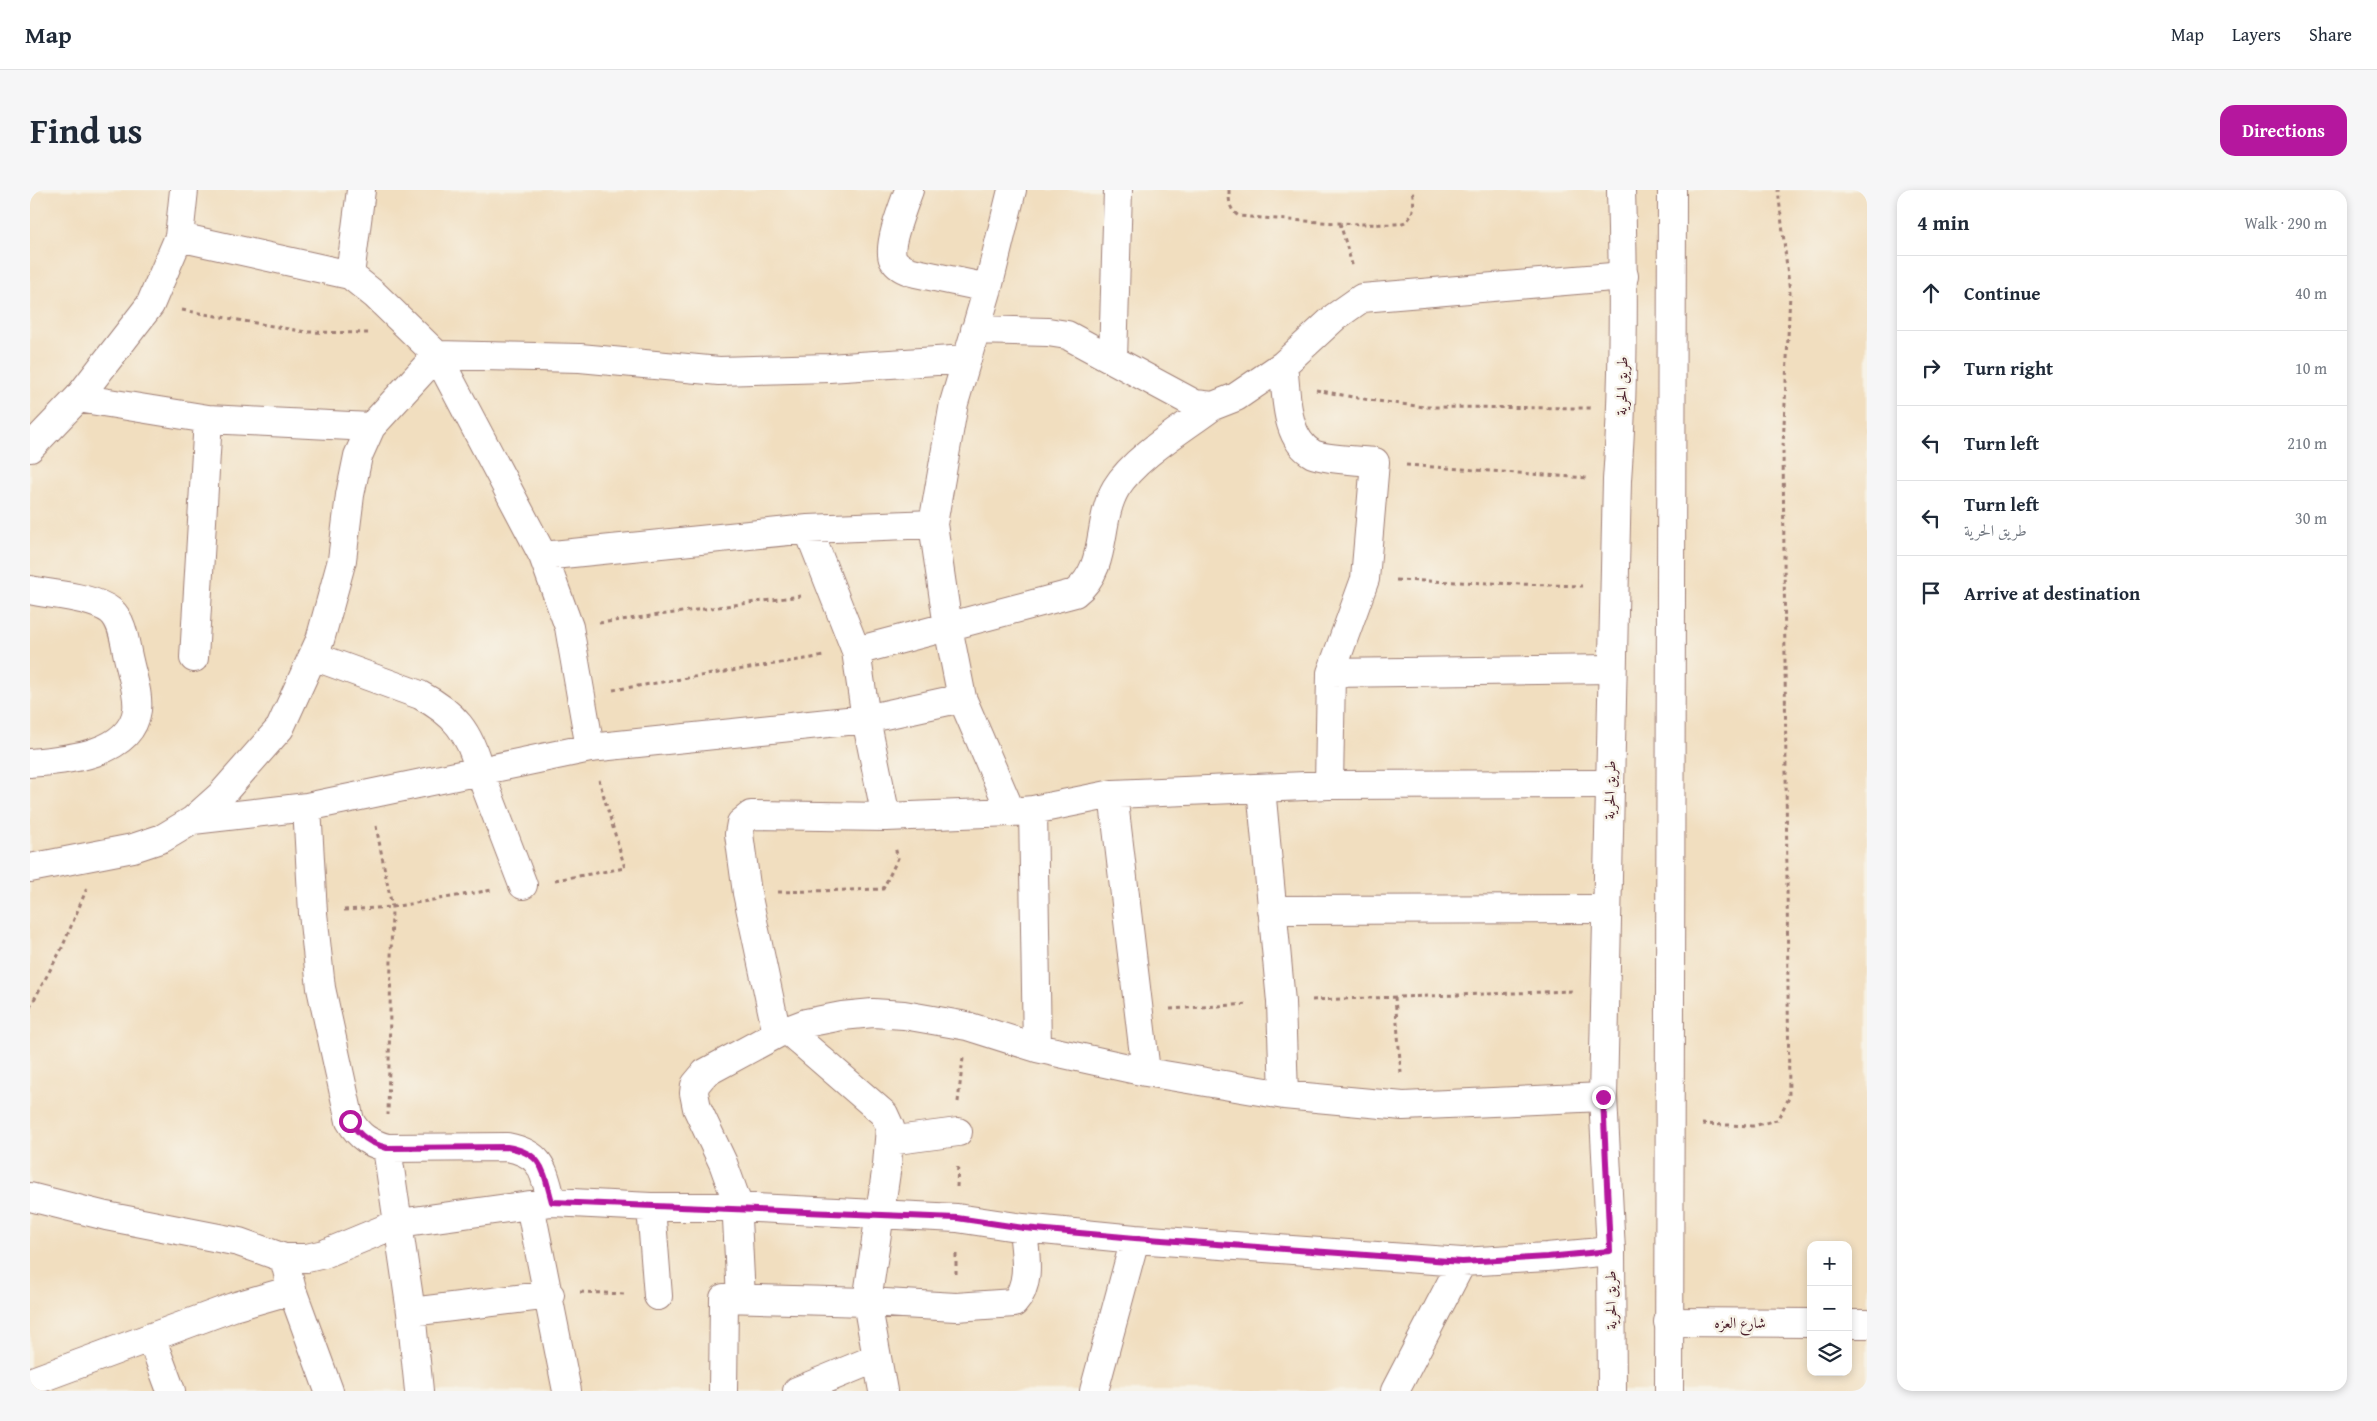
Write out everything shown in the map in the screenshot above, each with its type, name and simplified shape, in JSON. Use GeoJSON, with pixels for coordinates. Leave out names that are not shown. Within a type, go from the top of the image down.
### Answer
{"type":"FeatureCollection","features":[{"type":"Feature","properties":{"kind":"street"},"geometry":{"type":"LineString","coordinates":[[31,444],[78,398],[150,305],[180,237],[184,190]]}},
{"type":"Feature","properties":{"kind":"street"},"geometry":{"type":"LineString","coordinates":[[350,275],[361,190]]}},
{"type":"Feature","properties":{"kind":"street"},"geometry":{"type":"LineString","coordinates":[[909,190],[892,246],[892,258],[904,270],[988,288]]}},
{"type":"Feature","properties":{"kind":"street"},"geometry":{"type":"LineString","coordinates":[[1012,190],[988,288],[954,403],[933,524],[948,627],[962,698],[1022,811],[1037,1048]]}},
{"type":"Feature","properties":{"kind":"street"},"geometry":{"type":"LineString","coordinates":[[1113,360],[1118,190]]}},
{"type":"Feature","properties":{"kind":"street","name":"طريق الحرية"},"geometry":{"type":"LineString","coordinates":[[1612,1391],[1610,1251],[1603,1097],[1617,480],[1622,408],[1624,276],[1621,190]]}},
{"type":"Feature","properties":{"kind":"street"},"geometry":{"type":"LineString","coordinates":[[1668,1391],[1672,190]]}},
{"type":"Feature","properties":{"kind":"street"},"geometry":{"type":"LineString","coordinates":[[180,237],[350,275],[412,328],[437,354],[543,556],[569,627],[590,748]]}},
{"type":"Feature","properties":{"kind":"street"},"geometry":{"type":"LineString","coordinates":[[856,651],[1074,593],[1083,587],[1095,567],[1110,500],[1124,476],[1136,464],[1213,406],[1284,374],[1335,317],[1362,298],[1624,276]]}},
{"type":"Feature","properties":{"kind":"street"},"geometry":{"type":"LineString","coordinates":[[975,330],[1048,332],[1067,335],[1195,404],[1213,406]]}},
{"type":"Feature","properties":{"kind":"street"},"geometry":{"type":"LineString","coordinates":[[30,868],[133,848],[163,838],[193,820],[221,795],[280,728],[320,640],[342,560],[350,495],[358,456],[371,427],[437,354],[544,356],[719,371],[820,368],[967,359]]}},
{"type":"Feature","properties":{"kind":"street"},"geometry":{"type":"LineString","coordinates":[[1284,374],[1292,429],[1305,447],[1314,455],[1375,462],[1365,579],[1331,673],[1329,785]]}},
{"type":"Feature","properties":{"kind":"street"},"geometry":{"type":"LineString","coordinates":[[78,398],[208,419],[371,427]]}},
{"type":"Feature","properties":{"kind":"street"},"geometry":{"type":"LineString","coordinates":[[194,658],[208,419]]}},
{"type":"Feature","properties":{"kind":"street"},"geometry":{"type":"LineString","coordinates":[[543,556],[808,529],[933,524]]}},
{"type":"Feature","properties":{"kind":"street"},"geometry":{"type":"LineString","coordinates":[[808,529],[856,651],[866,719],[886,817]]}},
{"type":"Feature","properties":{"kind":"street"},"geometry":{"type":"LineString","coordinates":[[30,590],[85,601],[111,612],[121,628],[137,696],[138,708],[135,719],[120,740],[68,760],[30,764]]}},
{"type":"Feature","properties":{"kind":"street"},"geometry":{"type":"LineString","coordinates":[[313,656],[398,686],[433,702],[459,723],[468,737],[523,884]]}},
{"type":"Feature","properties":{"kind":"street"},"geometry":{"type":"LineString","coordinates":[[1331,673],[1612,669]]}},
{"type":"Feature","properties":{"kind":"street"},"geometry":{"type":"LineString","coordinates":[[193,820],[307,807],[590,748],[866,719],[962,698]]}},
{"type":"Feature","properties":{"kind":"street"},"geometry":{"type":"LineString","coordinates":[[883,1391],[867,1302],[880,1214],[889,1140],[889,1122],[884,1114],[782,1032],[747,893],[739,834],[741,823],[747,817],[756,815],[886,817],[1022,811],[1113,794],[1329,785],[1610,784]]}},
{"type":"Feature","properties":{"kind":"street"},"geometry":{"type":"LineString","coordinates":[[1261,788],[1281,1002],[1284,1095]]}},
{"type":"Feature","properties":{"kind":"street"},"geometry":{"type":"LineString","coordinates":[[1113,794],[1146,1072]]}},
{"type":"Feature","properties":{"kind":"street"},"geometry":{"type":"LineString","coordinates":[[307,807],[314,913],[322,988],[350,1121],[359,1135],[370,1143],[387,1148],[507,1147],[520,1149],[531,1154],[538,1161],[550,1295],[567,1391]]}},
{"type":"Feature","properties":{"kind":"street"},"geometry":{"type":"LineString","coordinates":[[1272,910],[1606,909]]}},
{"type":"Feature","properties":{"kind":"street"},"geometry":{"type":"LineString","coordinates":[[741,1298],[737,1208],[723,1162],[697,1108],[694,1093],[695,1085],[705,1073],[782,1032],[842,1016],[873,1012],[904,1015],[966,1026],[1037,1048],[1146,1072],[1284,1095],[1403,1106],[1603,1097]]}},
{"type":"Feature","properties":{"kind":"street"},"geometry":{"type":"LineString","coordinates":[[889,1140],[958,1132]]}},
{"type":"Feature","properties":{"kind":"street"},"geometry":{"type":"LineString","coordinates":[[387,1148],[411,1312],[419,1391]]}},
{"type":"Feature","properties":{"kind":"street"},"geometry":{"type":"LineString","coordinates":[[30,1197],[106,1216],[239,1242],[284,1258],[306,1258],[324,1254],[399,1223],[541,1203],[737,1208],[957,1218],[1024,1228],[1135,1238],[1462,1262],[1610,1251]]}},
{"type":"Feature","properties":{"kind":"street"},"geometry":{"type":"LineString","coordinates":[[651,1207],[658,1296]]}},
{"type":"Feature","properties":{"kind":"street"},"geometry":{"type":"LineString","coordinates":[[723,1391],[724,1298],[867,1302],[956,1307],[1014,1303],[1020,1296],[1026,1281],[1024,1228]]}},
{"type":"Feature","properties":{"kind":"street"},"geometry":{"type":"LineString","coordinates":[[1094,1391],[1135,1238]]}},
{"type":"Feature","properties":{"kind":"street"},"geometry":{"type":"LineString","coordinates":[[284,1258],[292,1290],[329,1391]]}},
{"type":"Feature","properties":{"kind":"street"},"geometry":{"type":"LineString","coordinates":[[1395,1391],[1462,1262]]}},
{"type":"Feature","properties":{"kind":"street"},"geometry":{"type":"LineString","coordinates":[[30,1382],[233,1308],[292,1290]]}},
{"type":"Feature","properties":{"kind":"street"},"geometry":{"type":"LineString","coordinates":[[411,1312],[550,1295]]}},
{"type":"Feature","properties":{"kind":"street","name":"شارع العزه"},"geometry":{"type":"LineString","coordinates":[[1668,1322],[1807,1324]]}},
{"type":"Feature","properties":{"kind":"street"},"geometry":{"type":"LineString","coordinates":[[1852,1324],[1867,1324]]}},
{"type":"Feature","properties":{"kind":"street"},"geometry":{"type":"LineString","coordinates":[[151,1337],[171,1391]]}},
{"type":"Feature","properties":{"kind":"street"},"geometry":{"type":"LineString","coordinates":[[797,1391],[877,1358]]}},
{"type":"Feature","properties":{"kind":"path"},"geometry":{"type":"LineString","coordinates":[[1229,190],[1229,203],[1232,210],[1239,216],[1340,223],[1405,222],[1413,208],[1412,190]]}},
{"type":"Feature","properties":{"kind":"path"},"geometry":{"type":"LineString","coordinates":[[1668,1122],[1753,1126],[1777,1120],[1789,1098],[1783,447],[1790,293],[1778,190]]}},
{"type":"Feature","properties":{"kind":"path"},"geometry":{"type":"LineString","coordinates":[[1340,223],[1362,298]]}},
{"type":"Feature","properties":{"kind":"path"},"geometry":{"type":"LineString","coordinates":[[150,305],[306,332],[374,334],[412,328]]}},
{"type":"Feature","properties":{"kind":"path"},"geometry":{"type":"LineString","coordinates":[[1284,374],[1369,400],[1425,407],[1622,408]]}},
{"type":"Feature","properties":{"kind":"path"},"geometry":{"type":"LineString","coordinates":[[1375,462],[1617,480]]}},
{"type":"Feature","properties":{"kind":"path"},"geometry":{"type":"LineString","coordinates":[[1365,579],[1615,587]]}},
{"type":"Feature","properties":{"kind":"path"},"geometry":{"type":"LineString","coordinates":[[569,627],[834,592]]}},
{"type":"Feature","properties":{"kind":"path"},"geometry":{"type":"LineString","coordinates":[[581,696],[856,651]]}},
{"type":"Feature","properties":{"kind":"path"},"geometry":{"type":"LineString","coordinates":[[314,913],[392,907],[625,868],[590,748]]}},
{"type":"Feature","properties":{"kind":"path"},"geometry":{"type":"LineString","coordinates":[[370,795],[392,907],[387,1148]]}},
{"type":"Feature","properties":{"kind":"path"},"geometry":{"type":"LineString","coordinates":[[747,893],[883,889],[898,858],[886,817]]}},
{"type":"Feature","properties":{"kind":"path"},"geometry":{"type":"LineString","coordinates":[[30,1007],[62,948],[101,855]]}},
{"type":"Feature","properties":{"kind":"path"},"geometry":{"type":"LineString","coordinates":[[1140,1011],[1395,997],[1604,991]]}},
{"type":"Feature","properties":{"kind":"path"},"geometry":{"type":"LineString","coordinates":[[1395,997],[1403,1106]]}},
{"type":"Feature","properties":{"kind":"route"},"geometry":{"type":"LineString","coordinates":[[350,1121],[359,1135],[370,1143],[387,1148],[507,1147],[520,1149],[531,1154],[538,1161],[543,1170],[552,1202],[957,1218],[1024,1228],[1135,1238],[1462,1262],[1610,1251],[1603,1097]]}}]}
